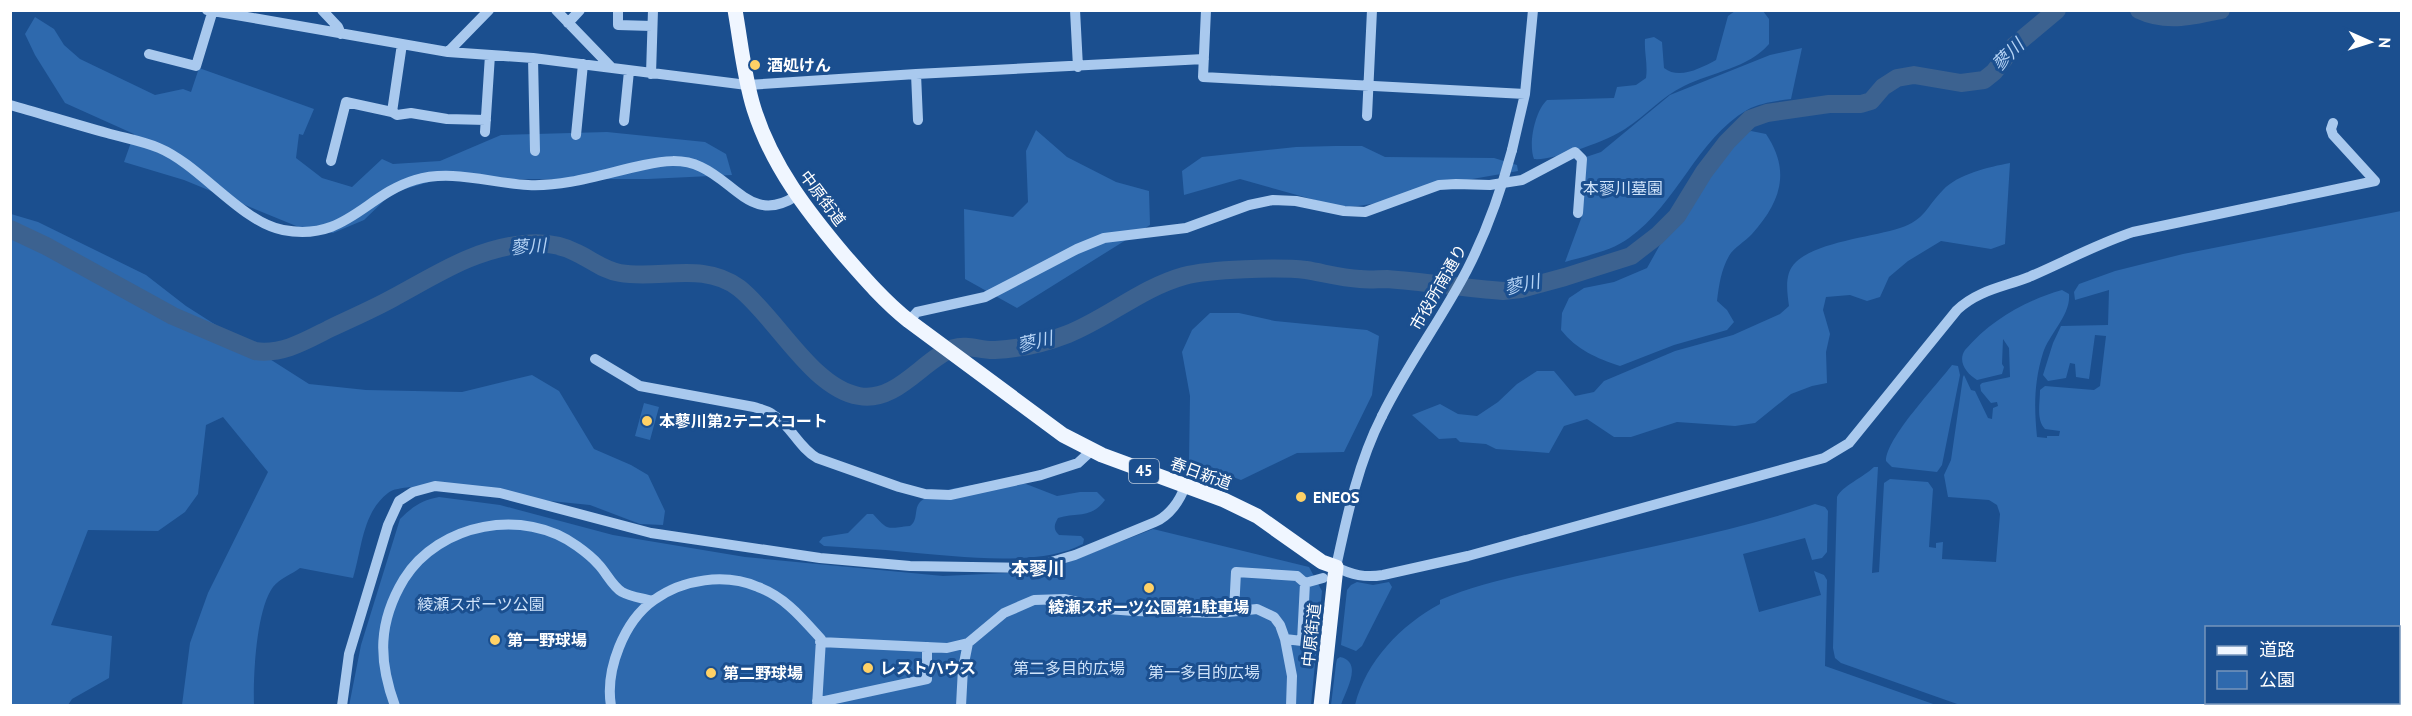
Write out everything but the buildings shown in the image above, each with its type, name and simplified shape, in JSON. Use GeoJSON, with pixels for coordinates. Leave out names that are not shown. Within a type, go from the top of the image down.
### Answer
{"type":"FeatureCollection","features":[{"type":"Feature","properties":{"kind":"main road","name":"中原街道"},"geometry":{"type":"LineString","coordinates":[[735,10],[747,85],[768,146],[796,195],[874,290],[909,321],[960,359]]}},
{"type":"Feature","properties":{"kind":"main road","name":"春日新道"},"geometry":{"type":"LineString","coordinates":[[960,359],[1063,435],[1092,450],[1224,500],[1257,516],[1322,562],[1336,567]]}},
{"type":"Feature","properties":{"kind":"main road","name":"中原街道"},"geometry":{"type":"LineString","coordinates":[[1321,705],[1336,567]]}},
{"type":"Feature","properties":{"kind":"street"},"geometry":{"type":"LineString","coordinates":[[322,10],[338,27],[340,34]]}},
{"type":"Feature","properties":{"kind":"street"},"geometry":{"type":"LineString","coordinates":[[448,52],[489,10]]}},
{"type":"Feature","properties":{"kind":"street"},"geometry":{"type":"LineString","coordinates":[[556,10],[612,68]]}},
{"type":"Feature","properties":{"kind":"street"},"geometry":{"type":"LineString","coordinates":[[568,23],[580,10]]}},
{"type":"Feature","properties":{"kind":"street"},"geometry":{"type":"LineString","coordinates":[[618,10],[618,25],[652,26]]}},
{"type":"Feature","properties":{"kind":"street"},"geometry":{"type":"LineString","coordinates":[[651,74],[653,10]]}},
{"type":"Feature","properties":{"kind":"street"},"geometry":{"type":"LineString","coordinates":[[1075,10],[1078,66]]}},
{"type":"Feature","properties":{"kind":"street"},"geometry":{"type":"LineString","coordinates":[[1206,10],[1203,77],[1525,94]]}},
{"type":"Feature","properties":{"kind":"street"},"geometry":{"type":"LineString","coordinates":[[1367,116],[1372,10]]}},
{"type":"Feature","properties":{"kind":"street","name":"市役所南通り"},"geometry":{"type":"LineString","coordinates":[[1336,567],[1368,443],[1477,250],[1500,194],[1525,94],[1533,10]]}},
{"type":"Feature","properties":{"kind":"street"},"geometry":{"type":"LineString","coordinates":[[149,54],[196,66],[211,11],[448,52],[533,58],[747,85],[1204,59]]}},
{"type":"Feature","properties":{"kind":"street"},"geometry":{"type":"LineString","coordinates":[[392,112],[402,44]]}},
{"type":"Feature","properties":{"kind":"street"},"geometry":{"type":"LineString","coordinates":[[485,132],[490,55]]}},
{"type":"Feature","properties":{"kind":"street"},"geometry":{"type":"LineString","coordinates":[[533,58],[535,151]]}},
{"type":"Feature","properties":{"kind":"street"},"geometry":{"type":"LineString","coordinates":[[576,135],[583,64]]}},
{"type":"Feature","properties":{"kind":"street"},"geometry":{"type":"LineString","coordinates":[[624,121],[629,71]]}},
{"type":"Feature","properties":{"kind":"street"},"geometry":{"type":"LineString","coordinates":[[915,74],[918,120]]}},
{"type":"Feature","properties":{"kind":"street"},"geometry":{"type":"LineString","coordinates":[[331,161],[346,102],[398,115],[411,113],[447,119],[486,120]]}},
{"type":"Feature","properties":{"kind":"street"},"geometry":{"type":"LineString","coordinates":[[10,105],[159,148],[192,168],[261,222],[280,230],[298,232],[337,225],[351,219],[382,196],[417,180],[438,177],[545,185],[674,160],[702,167],[759,205],[777,206],[796,195]]}},
{"type":"Feature","properties":{"kind":"street"},"geometry":{"type":"LineString","coordinates":[[1336,567],[1351,574],[1371,577],[1383,575],[1468,556],[1824,458],[1849,443],[1967,300],[2027,278],[2110,240],[2133,232],[2375,181],[2333,135],[2331,129],[2333,123]]}},
{"type":"Feature","properties":{"kind":"street"},"geometry":{"type":"LineString","coordinates":[[909,321],[917,312],[985,297],[1077,249],[1104,238],[1186,228],[1249,205],[1273,200],[1296,201],[1344,211],[1365,212],[1439,185],[1490,185],[1522,180],[1575,152],[1582,159],[1578,213]]}},
{"type":"Feature","properties":{"kind":"street"},"geometry":{"type":"LineString","coordinates":[[595,358],[640,386],[754,407],[772,414],[789,429],[806,452],[817,458],[925,494],[951,495],[1041,475],[1078,463],[1092,450]]}},
{"type":"Feature","properties":{"kind":"street"},"geometry":{"type":"LineString","coordinates":[[342,705],[350,654],[388,525],[399,501],[413,492],[435,486],[500,493],[651,533],[820,558],[910,566],[1011,568],[1055,562],[1164,518],[1185,486]]}},
{"type":"Feature","properties":{"kind":"street"},"geometry":{"type":"LineString","coordinates":[[395,705],[387,685],[382,652],[384,626],[392,600],[405,577],[421,558],[441,542],[486,526],[511,524],[534,528],[576,545],[597,562],[621,591],[652,601]]}},
{"type":"Feature","properties":{"kind":"street"},"geometry":{"type":"LineString","coordinates":[[1234,611],[1236,572],[1297,576],[1305,583]]}},
{"type":"Feature","properties":{"kind":"street"},"geometry":{"type":"LineString","coordinates":[[1305,583],[1323,578]]}},
{"type":"Feature","properties":{"kind":"street"},"geometry":{"type":"LineString","coordinates":[[611,705],[610,687],[615,656],[625,635],[652,601],[680,586],[698,581],[718,579],[740,581],[765,590],[791,606],[813,624],[820,639],[817,703],[927,680],[927,647]]}},
{"type":"Feature","properties":{"kind":"street"},"geometry":{"type":"LineString","coordinates":[[1285,639],[1302,641],[1305,583]]}},
{"type":"Feature","properties":{"kind":"street"},"geometry":{"type":"LineString","coordinates":[[820,642],[947,648],[968,643],[1004,613],[1034,600],[1065,599],[1108,609],[1134,611],[1257,609],[1269,613],[1280,625],[1285,639],[1292,676],[1291,705]]}},
{"type":"Feature","properties":{"kind":"street"},"geometry":{"type":"LineString","coordinates":[[961,705],[963,668],[968,643]]}},
{"type":"Feature","properties":{"kind":"green space"},"geometry":{"type":"Polygon","coordinates":[[[1735,11],[1763,11],[1769,19],[1769,44],[1761,52],[1741,64],[1676,90],[1633,124],[1607,139],[1554,157],[1534,159],[1532,145],[1534,128],[1539,112],[1547,100],[1614,98],[1617,87],[1636,85],[1646,78],[1645,39],[1654,37],[1662,42],[1664,68],[1683,73],[1704,66],[1716,60],[1728,16],[1735,11]]]}},
{"type":"Feature","properties":{"kind":"green space"},"geometry":{"type":"Polygon","coordinates":[[[35,17],[54,29],[64,45],[80,59],[155,95],[183,89],[191,92],[199,68],[314,109],[303,135],[299,134],[296,158],[322,178],[352,187],[382,159],[393,164],[440,161],[501,135],[607,132],[705,142],[726,154],[732,175],[648,179],[439,179],[392,193],[364,220],[333,233],[306,230],[184,180],[124,162],[134,134],[65,103],[35,55],[25,34],[35,17]]]}},
{"type":"Feature","properties":{"kind":"green space","name":"本蓼川墓園"},"geometry":{"type":"Polygon","coordinates":[[[1802,48],[1791,99],[1752,108],[1730,122],[1700,154],[1661,208],[1629,238],[1607,250],[1565,262],[1582,216],[1583,158],[1601,152],[1670,95],[1770,55],[1802,48]]]}},
{"type":"Feature","properties":{"kind":"green space"},"geometry":{"type":"Polygon","coordinates":[[[1036,130],[1067,157],[1116,182],[1149,191],[1150,225],[1017,308],[965,279],[964,209],[1013,217],[1028,202],[1026,151],[1036,130]]]}},
{"type":"Feature","properties":{"kind":"green space"},"geometry":{"type":"Polygon","coordinates":[[[1751,131],[1766,134],[1774,148],[1780,173],[1779,186],[1776,198],[1762,222],[1731,253],[1724,267],[1717,301],[1727,310],[1734,322],[1727,330],[1674,345],[1620,366],[1580,348],[1561,330],[1562,313],[1569,298],[1584,288],[1614,282],[1647,268],[1679,211],[1716,158],[1736,137],[1751,131]]]}},
{"type":"Feature","properties":{"kind":"green space"},"geometry":{"type":"Polygon","coordinates":[[[1362,146],[1385,157],[1494,158],[1517,165],[1518,171],[1461,181],[1378,203],[1358,206],[1340,207],[1240,179],[1184,195],[1182,171],[1202,157],[1296,147],[1362,146]]]}},
{"type":"Feature","properties":{"kind":"green space"},"geometry":{"type":"Polygon","coordinates":[[[2010,163],[2005,244],[1991,249],[1941,241],[1908,261],[1889,277],[1880,297],[1867,301],[1850,295],[1826,297],[1823,310],[1830,334],[1826,352],[1827,383],[1791,394],[1755,423],[1735,426],[1677,422],[1631,437],[1614,437],[1587,419],[1564,426],[1549,453],[1496,449],[1486,444],[1460,442],[1456,438],[1439,439],[1412,415],[1440,404],[1458,414],[1477,416],[1537,371],[1554,371],[1575,396],[1594,392],[1604,381],[1675,351],[1733,335],[1780,314],[1789,306],[1787,282],[1790,271],[1792,266],[1805,255],[1831,245],[1908,225],[1920,217],[1949,184],[1965,175],[2010,163]]]}},
{"type":"Feature","properties":{"kind":"green space"},"geometry":{"type":"Polygon","coordinates":[[[2401,211],[2401,649],[2400,650],[2400,626],[2205,626],[2205,704],[2366,705],[1960,705],[1841,663],[1835,658],[1833,648],[1837,497],[1843,489],[1874,467],[1878,467],[1872,573],[1879,572],[1884,483],[1890,479],[1928,482],[1933,489],[1929,547],[1936,548],[1936,543],[1943,542],[1942,559],[1996,562],[2000,514],[1997,505],[1989,500],[1948,497],[1944,475],[1951,460],[1964,375],[1971,390],[1975,391],[1988,418],[1992,419],[1993,408],[1998,406],[1997,402],[1991,403],[1981,391],[1980,385],[2010,377],[2009,348],[2003,339],[2002,374],[1977,380],[1964,367],[1962,359],[1965,350],[1997,321],[2021,306],[2062,290],[2069,294],[2067,309],[2043,353],[2036,395],[2037,437],[2059,436],[2060,431],[2045,429],[2040,421],[2040,390],[2045,386],[2094,390],[2100,386],[2106,336],[2095,335],[2089,379],[2076,377],[2075,364],[2070,363],[2066,378],[2048,381],[2043,375],[2061,326],[2108,325],[2109,290],[2075,300],[2074,292],[2079,284],[2115,271],[2183,254],[2401,211]]]}},
{"type":"Feature","properties":{"kind":"green space"},"geometry":{"type":"Polygon","coordinates":[[[11,214],[38,222],[146,275],[186,306],[309,384],[366,390],[462,392],[532,375],[559,391],[594,449],[648,475],[665,511],[663,525],[640,524],[590,505],[410,487],[392,491],[379,501],[368,521],[353,578],[300,568],[273,587],[267,598],[259,627],[255,661],[254,705],[182,705],[190,643],[208,593],[268,472],[223,417],[206,425],[198,494],[185,512],[158,531],[88,530],[51,625],[112,636],[109,678],[72,699],[68,705],[11,705],[11,214]]]}},
{"type":"Feature","properties":{"kind":"green space"},"geometry":{"type":"Polygon","coordinates":[[[1210,313],[1239,313],[1275,321],[1367,330],[1379,336],[1372,395],[1344,452],[1297,453],[1241,480],[1189,461],[1190,396],[1182,352],[1192,330],[1210,313]]]}},
{"type":"Feature","properties":{"kind":"green space"},"geometry":{"type":"Polygon","coordinates":[[[1952,365],[1958,366],[1960,375],[1942,465],[1937,472],[1892,467],[1886,461],[1894,439],[1952,365]]]}},
{"type":"Feature","properties":{"kind":"green space","name":"本蓼川第2テニスコート"},"geometry":{"type":"Polygon","coordinates":[[[644,403],[659,407],[650,440],[635,436],[644,403]]]}},
{"type":"Feature","properties":{"kind":"green space"},"geometry":{"type":"Polygon","coordinates":[[[1004,480],[1026,484],[1057,496],[1097,492],[1105,500],[1095,510],[1058,518],[1055,527],[1059,535],[1081,536],[1084,539],[1083,544],[1043,556],[972,558],[824,546],[819,542],[823,537],[848,533],[867,514],[873,514],[889,528],[910,526],[914,521],[917,507],[928,497],[960,487],[1004,480]]]}},
{"type":"Feature","properties":{"kind":"green space","name":"綾瀬スポーツ公園"},"geometry":{"type":"Polygon","coordinates":[[[439,497],[500,505],[613,535],[745,557],[943,576],[1031,572],[1053,568],[1153,529],[1309,567],[1322,591],[1311,705],[349,706],[361,645],[400,519],[418,505],[439,497]]]}},
{"type":"Feature","properties":{"kind":"green space"},"geometry":{"type":"Polygon","coordinates":[[[1815,504],[1825,507],[1828,511],[1827,552],[1822,558],[1812,560],[1805,538],[1743,554],[1759,612],[1821,595],[1814,571],[1824,575],[1827,580],[1825,666],[1936,705],[1355,705],[1360,689],[1376,659],[1412,622],[1440,604],[1440,600],[1505,579],[1725,530],[1815,504]]]}},
{"type":"Feature","properties":{"kind":"green space"},"geometry":{"type":"Polygon","coordinates":[[[1357,582],[1373,585],[1389,582],[1392,587],[1362,646],[1356,651],[1341,645],[1347,590],[1357,582]]]}},
{"type":"Feature","properties":{"kind":"green space"},"geometry":{"type":"Polygon","coordinates":[[[1340,657],[1351,665],[1351,678],[1341,705],[1331,705],[1336,664],[1340,657]]]}},
{"type":"Feature","properties":{"kind":"waterway","name":"蓼川"},"geometry":{"type":"LineString","coordinates":[[10,229],[46,246],[173,316],[255,351],[265,352],[285,349],[304,342],[456,264],[488,251],[506,247],[531,243],[558,246],[571,250],[608,270],[620,273],[711,275],[739,288],[767,316],[810,366],[826,380],[842,390],[859,396],[873,396],[898,387],[931,361],[954,348],[1004,349],[1050,340],[1097,320],[1153,288],[1184,276],[1245,269],[1294,269],[1340,277],[1387,279],[1503,291],[1521,289],[1565,277],[1631,256],[1657,236],[1677,216],[1704,172],[1727,142],[1750,119],[1767,113],[1829,104],[1861,104],[1871,101],[1883,87],[1897,78],[1914,75],[1961,83],[1984,80],[1994,72],[2014,46],[2057,10]]}},
{"type":"Feature","properties":{"kind":"waterway","name":"蓼川"},"geometry":{"type":"LineString","coordinates":[[2139,10],[2169,17],[2190,16],[2221,10]]}},
{"type":"Feature","properties":{"kind":"place","name":"酒処けん"},"geometry":{"type":"Point","coordinates":[755,65]}},
{"type":"Feature","properties":{"kind":"place","name":"本蓼川第2テニスコート"},"geometry":{"type":"Point","coordinates":[647,421]}},
{"type":"Feature","properties":{"kind":"place","name":"ENEOS"},"geometry":{"type":"Point","coordinates":[1301,497]}},
{"type":"Feature","properties":{"kind":"place","name":"綾瀬スポーツ公園第1駐車場"},"geometry":{"type":"Point","coordinates":[1149,588]}},
{"type":"Feature","properties":{"kind":"place","name":"第一野球場"},"geometry":{"type":"Point","coordinates":[495,640]}},
{"type":"Feature","properties":{"kind":"place","name":"レストハウス"},"geometry":{"type":"Point","coordinates":[868,668]}},
{"type":"Feature","properties":{"kind":"place","name":"第二野球場"},"geometry":{"type":"Point","coordinates":[711,673]}},
{"type":"Feature","properties":{"kind":"district","name":"本蓼川"},"geometry":{"type":"Point","coordinates":[1038,569]}},
{"type":"Feature","properties":{"kind":"park label","name":"第二多目的広場"},"geometry":{"type":"Point","coordinates":[1069,668]}},
{"type":"Feature","properties":{"kind":"park label","name":"第一多目的広場"},"geometry":{"type":"Point","coordinates":[1204,672]}}]}
